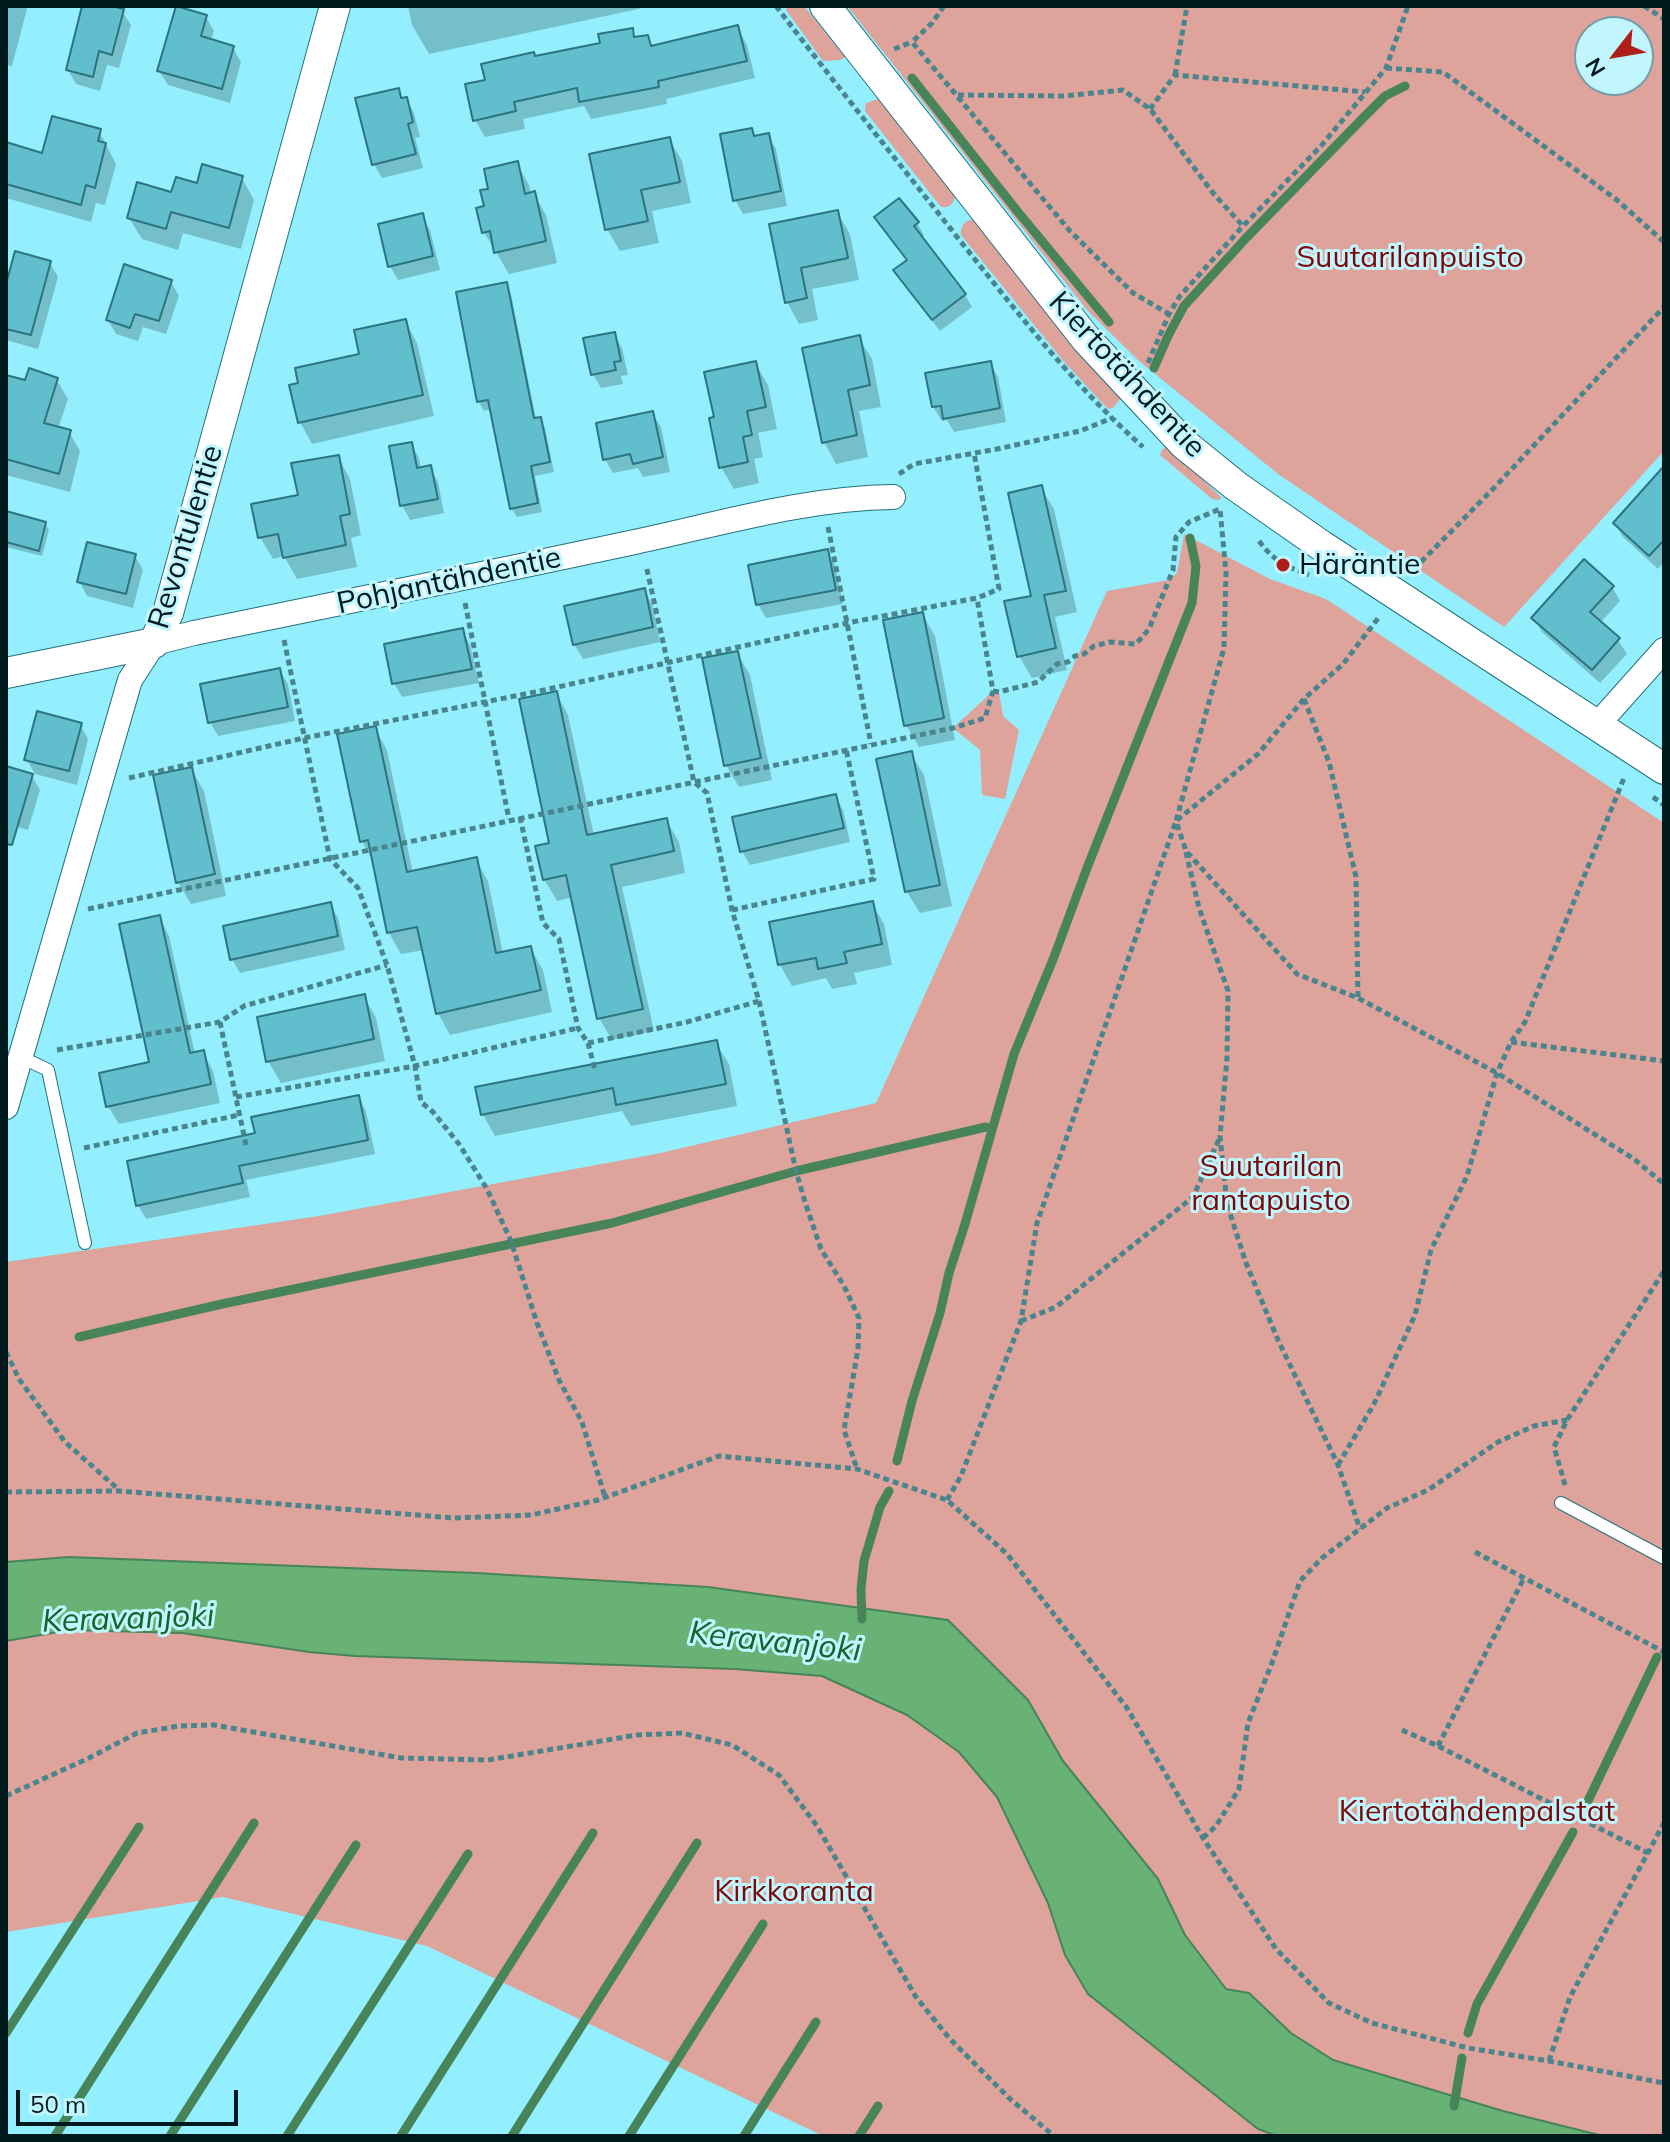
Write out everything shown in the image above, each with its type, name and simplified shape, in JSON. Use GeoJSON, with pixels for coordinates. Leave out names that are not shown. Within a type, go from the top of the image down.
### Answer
{"type":"FeatureCollection","features":[{"type":"Feature","properties":{"kind":"street","name":"Revontulentie"},"geometry":{"type":"LineString","coordinates":[[6,1107],[130,680],[154,643],[168,613],[335,6]]}},
{"type":"Feature","properties":{"kind":"street","name":"Kiertotähdentie"},"geometry":{"type":"LineString","coordinates":[[825,6],[1086,339],[1184,444],[1236,486],[1334,553],[1664,769]]}},
{"type":"Feature","properties":{"kind":"street","name":"Pohjantähdentie"},"geometry":{"type":"LineString","coordinates":[[6,673],[722,522],[823,503],[893,497]]}},
{"type":"Feature","properties":{"kind":"street"},"geometry":{"type":"LineString","coordinates":[[1598,724],[1664,650]]}},
{"type":"Feature","properties":{"kind":"lane"},"geometry":{"type":"LineString","coordinates":[[21,1057],[48,1070],[85,1243]]}},
{"type":"Feature","properties":{"kind":"lane"},"geometry":{"type":"LineString","coordinates":[[1561,1503],[1664,1558]]}},
{"type":"Feature","properties":{"kind":"path"},"geometry":{"type":"LineString","coordinates":[[944,6],[912,42],[1069,230],[1133,293],[1169,314]]}},
{"type":"Feature","properties":{"kind":"path"},"geometry":{"type":"LineString","coordinates":[[1150,109],[1175,75],[1187,6]]}},
{"type":"Feature","properties":{"kind":"path"},"geometry":{"type":"LineString","coordinates":[[866,498],[914,464],[1080,431],[1121,414],[1146,383],[1145,372],[1169,314],[1180,296],[1321,146],[1386,68],[1408,6]]}},
{"type":"Feature","properties":{"kind":"path"},"geometry":{"type":"LineString","coordinates":[[1644,6],[1664,19]]}},
{"type":"Feature","properties":{"kind":"path"},"geometry":{"type":"LineString","coordinates":[[1386,68],[1443,72],[1617,200],[1664,242]]}},
{"type":"Feature","properties":{"kind":"path"},"geometry":{"type":"LineString","coordinates":[[1175,75],[1366,92]]}},
{"type":"Feature","properties":{"kind":"path"},"geometry":{"type":"LineString","coordinates":[[957,95],[1064,96],[1123,90],[1150,109],[1213,193],[1243,226]]}},
{"type":"Feature","properties":{"kind":"path"},"geometry":{"type":"LineString","coordinates":[[1414,569],[1664,307]]}},
{"type":"Feature","properties":{"kind":"path"},"geometry":{"type":"LineString","coordinates":[[124,779],[304,738],[977,598],[999,589],[974,453]]}},
{"type":"Feature","properties":{"kind":"path"},"geometry":{"type":"LineString","coordinates":[[823,503],[871,744]]}},
{"type":"Feature","properties":{"kind":"path"},"geometry":{"type":"LineString","coordinates":[[947,1500],[961,1476],[1021,1321],[1037,1223],[1176,821],[1224,648],[1226,573],[1220,509],[1189,522],[1176,537],[1173,570],[1149,629],[1136,644],[1110,642],[1094,646],[1068,662],[1057,664],[1038,682],[993,691]]}},
{"type":"Feature","properties":{"kind":"path"},"geometry":{"type":"LineString","coordinates":[[641,541],[694,782],[707,793],[732,910],[759,1001],[796,1171],[821,1249],[859,1318],[858,1349],[844,1430],[857,1469]]}},
{"type":"Feature","properties":{"kind":"path"},"geometry":{"type":"LineString","coordinates":[[460,579],[509,819]]}},
{"type":"Feature","properties":{"kind":"path"},"geometry":{"type":"LineString","coordinates":[[88,909],[953,728],[985,718],[993,691],[977,598]]}},
{"type":"Feature","properties":{"kind":"path"},"geometry":{"type":"LineString","coordinates":[[1176,821],[1258,754],[1304,699],[1343,664],[1383,613]]}},
{"type":"Feature","properties":{"kind":"path"},"geometry":{"type":"LineString","coordinates":[[279,616],[330,859],[358,888],[387,965],[415,1066],[421,1102],[459,1144],[487,1189],[512,1244],[559,1380],[582,1422],[605,1497]]}},
{"type":"Feature","properties":{"kind":"path"},"geometry":{"type":"LineString","coordinates":[[1304,699],[1329,762],[1356,877],[1358,998]]}},
{"type":"Feature","properties":{"kind":"path"},"geometry":{"type":"LineString","coordinates":[[732,910],[874,879],[846,749]]}},
{"type":"Feature","properties":{"kind":"path"},"geometry":{"type":"LineString","coordinates":[[1338,1465],[1374,1404],[1415,1315],[1431,1250],[1467,1176],[1497,1073],[1511,1042],[1525,1022],[1624,778]]}},
{"type":"Feature","properties":{"kind":"path"},"geometry":{"type":"LineString","coordinates":[[520,817],[543,923],[559,939],[578,1028],[588,1043],[595,1070]]}},
{"type":"Feature","properties":{"kind":"path"},"geometry":{"type":"LineString","coordinates":[[1176,821],[1199,908],[1228,991],[1227,1058],[1220,1136],[1227,1204],[1246,1263],[1278,1340],[1338,1465],[1360,1529]]}},
{"type":"Feature","properties":{"kind":"path"},"geometry":{"type":"LineString","coordinates":[[1186,851],[1297,974],[1358,998],[1497,1073],[1634,1159],[1664,1184]]}},
{"type":"Feature","properties":{"kind":"path"},"geometry":{"type":"LineString","coordinates":[[57,1051],[220,1022],[244,1006],[387,965]]}},
{"type":"Feature","properties":{"kind":"path"},"geometry":{"type":"LineString","coordinates":[[588,1043],[687,1022],[759,1001]]}},
{"type":"Feature","properties":{"kind":"path"},"geometry":{"type":"LineString","coordinates":[[220,1022],[246,1145]]}},
{"type":"Feature","properties":{"kind":"path"},"geometry":{"type":"LineString","coordinates":[[236,1097],[415,1066],[578,1028]]}},
{"type":"Feature","properties":{"kind":"path"},"geometry":{"type":"LineString","coordinates":[[1511,1042],[1664,1061]]}},
{"type":"Feature","properties":{"kind":"path"},"geometry":{"type":"LineString","coordinates":[[66,1152],[239,1115]]}},
{"type":"Feature","properties":{"kind":"path"},"geometry":{"type":"LineString","coordinates":[[1021,1321],[1056,1307],[1193,1197],[1220,1136]]}},
{"type":"Feature","properties":{"kind":"path"},"geometry":{"type":"LineString","coordinates":[[1561,1503],[1566,1488],[1554,1447],[1567,1420],[1664,1271]]}},
{"type":"Feature","properties":{"kind":"path"},"geometry":{"type":"LineString","coordinates":[[6,1352],[19,1379],[65,1442],[119,1491]]}},
{"type":"Feature","properties":{"kind":"path"},"geometry":{"type":"LineString","coordinates":[[1203,1838],[1216,1826],[1239,1789],[1248,1723],[1300,1581],[1322,1558],[1387,1508],[1428,1490],[1498,1442],[1534,1426],[1567,1420]]}},
{"type":"Feature","properties":{"kind":"path"},"geometry":{"type":"LineString","coordinates":[[6,1492],[119,1491],[454,1518],[531,1515],[605,1497],[719,1456],[857,1469],[947,1500],[1007,1554],[1127,1708],[1203,1838],[1276,1949],[1329,2003],[1372,2023],[1468,2048],[1664,2083]]}},
{"type":"Feature","properties":{"kind":"path"},"geometry":{"type":"LineString","coordinates":[[1475,1552],[1664,1652]]}},
{"type":"Feature","properties":{"kind":"path"},"geometry":{"type":"LineString","coordinates":[[1438,1746],[1524,1578]]}},
{"type":"Feature","properties":{"kind":"path"},"geometry":{"type":"LineString","coordinates":[[6,1796],[137,1733],[179,1726],[214,1725],[401,1758],[488,1760],[637,1735],[682,1733],[732,1745],[779,1775],[817,1826],[916,1997],[942,2029],[1009,2098],[1054,2136]]}},
{"type":"Feature","properties":{"kind":"path"},"geometry":{"type":"LineString","coordinates":[[1402,1730],[1648,1853]]}},
{"type":"Feature","properties":{"kind":"path"},"geometry":{"type":"LineString","coordinates":[[1549,2061],[1570,1997],[1664,1823]]}},
{"type":"Feature","properties":{"kind":"green space"},"geometry":{"type":"Polygon","coordinates":[[[787,6],[804,6],[845,57],[823,61],[786,10],[787,6]]]}},
{"type":"Feature","properties":{"kind":"green space","name":"Suutarilanpuisto"},"geometry":{"type":"Polygon","coordinates":[[[847,6],[1664,6],[1664,451],[1504,627],[1278,474],[1138,360],[1088,311],[847,6]]]}},
{"type":"Feature","properties":{"kind":"green space"},"geometry":{"type":"Polygon","coordinates":[[[878,99],[956,196],[949,206],[941,207],[865,111],[866,103],[878,99]]]}},
{"type":"Feature","properties":{"kind":"green space"},"geometry":{"type":"Polygon","coordinates":[[[973,219],[1121,398],[1113,408],[1108,409],[1065,363],[961,235],[963,224],[973,219]]]}},
{"type":"Feature","properties":{"kind":"green space"},"geometry":{"type":"Polygon","coordinates":[[[1167,446],[1222,498],[1212,499],[1160,455],[1167,446]]]}},
{"type":"Feature","properties":{"kind":"green space","name":"Suutarilan rantapuisto"},"geometry":{"type":"Polygon","coordinates":[[[1184,534],[1270,579],[1326,599],[1664,823],[1664,2136],[1603,2136],[1503,2111],[1333,2060],[1291,2033],[1249,1993],[1226,1990],[1185,1935],[1158,1879],[1063,1761],[1028,1700],[947,1620],[708,1587],[476,1573],[69,1557],[6,1562],[6,1262],[319,1216],[656,1154],[876,1103],[1107,591],[1169,580],[1177,573],[1184,534]]]}},
{"type":"Feature","properties":{"kind":"green space"},"geometry":{"type":"Polygon","coordinates":[[[993,691],[999,692],[1003,716],[1019,730],[1005,799],[982,795],[980,750],[953,728],[993,691]]]}},
{"type":"Feature","properties":{"kind":"green space","name":"Kirkkoranta"},"geometry":{"type":"Polygon","coordinates":[[[70,1630],[182,1633],[355,1656],[735,1669],[822,1676],[907,1715],[959,1752],[997,1797],[1048,1903],[1065,1955],[1088,1994],[1258,2129],[1277,2136],[823,2136],[427,1946],[223,1897],[6,1932],[6,1641],[70,1630]]]}},
{"type":"Feature","properties":{"kind":"water","name":"Keravanjoki"},"geometry":{"type":"Polygon","coordinates":[[[69,1557],[476,1573],[708,1587],[948,1620],[1028,1700],[1063,1761],[1158,1879],[1185,1935],[1226,1989],[1249,1993],[1291,2033],[1333,2060],[1503,2111],[1603,2136],[1277,2136],[1258,2129],[1088,1994],[1065,1955],[1048,1903],[997,1797],[959,1752],[907,1715],[822,1676],[735,1669],[355,1656],[182,1633],[70,1630],[6,1641],[6,1562],[69,1557]]]}},
{"type":"Feature","properties":{"kind":"building"},"geometry":{"type":"Polygon","coordinates":[[[82,6],[124,9],[112,55],[99,51],[93,77],[66,70],[82,6]]]}},
{"type":"Feature","properties":{"kind":"building"},"geometry":{"type":"Polygon","coordinates":[[[176,6],[207,15],[201,36],[234,46],[222,89],[157,71],[176,6]]]}},
{"type":"Feature","properties":{"kind":"building"},"geometry":{"type":"Polygon","coordinates":[[[738,25],[747,61],[658,81],[659,87],[579,102],[577,88],[514,102],[516,111],[473,121],[465,84],[485,80],[481,64],[534,52],[535,56],[600,43],[598,34],[633,28],[634,37],[648,35],[651,46],[738,25]]]}},
{"type":"Feature","properties":{"kind":"building"},"geometry":{"type":"Polygon","coordinates":[[[399,88],[401,98],[407,97],[413,122],[408,124],[416,154],[372,165],[355,98],[399,88]]]}},
{"type":"Feature","properties":{"kind":"building"},"geometry":{"type":"Polygon","coordinates":[[[52,116],[101,129],[98,141],[106,143],[95,188],[86,185],[81,205],[6,184],[6,142],[42,153],[52,116]]]}},
{"type":"Feature","properties":{"kind":"building"},"geometry":{"type":"Polygon","coordinates":[[[752,128],[754,136],[769,133],[781,191],[733,201],[720,134],[752,128]]]}},
{"type":"Feature","properties":{"kind":"building"},"geometry":{"type":"Polygon","coordinates":[[[670,137],[680,182],[641,190],[648,221],[605,230],[589,154],[670,137]]]}},
{"type":"Feature","properties":{"kind":"building"},"geometry":{"type":"Polygon","coordinates":[[[518,161],[525,194],[535,191],[546,241],[494,253],[490,231],[482,233],[476,208],[484,206],[480,190],[488,189],[484,169],[518,161]]]}},
{"type":"Feature","properties":{"kind":"building"},"geometry":{"type":"Polygon","coordinates":[[[202,164],[243,176],[229,228],[171,212],[166,229],[127,218],[137,182],[171,192],[176,177],[197,183],[202,164]]]}},
{"type":"Feature","properties":{"kind":"building"},"geometry":{"type":"Polygon","coordinates":[[[899,198],[919,222],[914,226],[966,294],[932,320],[893,270],[907,260],[874,217],[899,198]]]}},
{"type":"Feature","properties":{"kind":"building"},"geometry":{"type":"Polygon","coordinates":[[[838,210],[848,258],[801,268],[807,298],[785,303],[769,224],[838,210]]]}},
{"type":"Feature","properties":{"kind":"building"},"geometry":{"type":"Polygon","coordinates":[[[423,213],[433,256],[388,267],[378,224],[423,213]]]}},
{"type":"Feature","properties":{"kind":"building"},"geometry":{"type":"Polygon","coordinates":[[[15,251],[51,261],[31,335],[6,329],[6,284],[15,251]]]}},
{"type":"Feature","properties":{"kind":"building"},"geometry":{"type":"Polygon","coordinates":[[[124,264],[172,280],[159,321],[135,314],[130,328],[106,320],[124,264]]]}},
{"type":"Feature","properties":{"kind":"building"},"geometry":{"type":"Polygon","coordinates":[[[507,282],[534,418],[541,417],[550,462],[531,466],[538,503],[510,509],[488,400],[477,402],[456,292],[507,282]]]}},
{"type":"Feature","properties":{"kind":"building"},"geometry":{"type":"Polygon","coordinates":[[[406,319],[423,395],[298,423],[289,385],[298,383],[295,368],[359,354],[354,330],[406,319]]]}},
{"type":"Feature","properties":{"kind":"building"},"geometry":{"type":"Polygon","coordinates":[[[615,332],[621,361],[614,362],[616,370],[591,375],[583,338],[615,332]]]}},
{"type":"Feature","properties":{"kind":"building"},"geometry":{"type":"Polygon","coordinates":[[[860,335],[870,385],[848,390],[857,435],[822,443],[802,348],[860,335]]]}},
{"type":"Feature","properties":{"kind":"building"},"geometry":{"type":"Polygon","coordinates":[[[756,361],[766,407],[747,411],[752,435],[743,437],[748,462],[719,468],[709,418],[714,417],[704,372],[756,361]]]}},
{"type":"Feature","properties":{"kind":"building"},"geometry":{"type":"Polygon","coordinates":[[[991,361],[1000,408],[943,419],[941,406],[932,407],[925,373],[991,361]]]}},
{"type":"Feature","properties":{"kind":"building"},"geometry":{"type":"Polygon","coordinates":[[[29,368],[58,378],[44,423],[71,430],[59,474],[6,459],[6,375],[25,380],[29,368]]]}},
{"type":"Feature","properties":{"kind":"building"},"geometry":{"type":"Polygon","coordinates":[[[653,411],[663,457],[633,464],[630,454],[603,460],[596,423],[653,411]]]}},
{"type":"Feature","properties":{"kind":"building"},"geometry":{"type":"Polygon","coordinates":[[[412,442],[417,468],[431,465],[438,499],[400,506],[389,446],[412,442]]]}},
{"type":"Feature","properties":{"kind":"building"},"geometry":{"type":"Polygon","coordinates":[[[339,455],[350,514],[340,516],[346,545],[283,558],[278,534],[258,538],[251,504],[298,495],[291,463],[339,455]]]}},
{"type":"Feature","properties":{"kind":"building"},"geometry":{"type":"Polygon","coordinates":[[[1664,466],[1664,540],[1649,556],[1613,523],[1664,466]]]}},
{"type":"Feature","properties":{"kind":"building"},"geometry":{"type":"Polygon","coordinates":[[[1042,485],[1066,591],[1044,595],[1056,648],[1017,657],[1004,601],[1031,596],[1008,493],[1042,485]]]}},
{"type":"Feature","properties":{"kind":"building"},"geometry":{"type":"Polygon","coordinates":[[[6,511],[46,522],[39,551],[6,542],[6,511]]]}},
{"type":"Feature","properties":{"kind":"building"},"geometry":{"type":"Polygon","coordinates":[[[87,542],[136,554],[126,594],[77,582],[87,542]]]}},
{"type":"Feature","properties":{"kind":"building"},"geometry":{"type":"Polygon","coordinates":[[[828,549],[836,590],[756,605],[748,565],[828,549]]]}},
{"type":"Feature","properties":{"kind":"building"},"geometry":{"type":"Polygon","coordinates":[[[1584,559],[1614,586],[1590,612],[1620,638],[1592,670],[1531,618],[1584,559]]]}},
{"type":"Feature","properties":{"kind":"building"},"geometry":{"type":"Polygon","coordinates":[[[645,588],[653,627],[573,645],[564,606],[645,588]]]}},
{"type":"Feature","properties":{"kind":"building"},"geometry":{"type":"Polygon","coordinates":[[[923,612],[944,718],[904,726],[883,620],[923,612]]]}},
{"type":"Feature","properties":{"kind":"building"},"geometry":{"type":"Polygon","coordinates":[[[463,628],[472,669],[392,684],[384,644],[463,628]]]}},
{"type":"Feature","properties":{"kind":"building"},"geometry":{"type":"Polygon","coordinates":[[[738,651],[761,758],[724,766],[702,658],[738,651]]]}},
{"type":"Feature","properties":{"kind":"building"},"geometry":{"type":"Polygon","coordinates":[[[280,668],[288,707],[208,723],[200,684],[280,668]]]}},
{"type":"Feature","properties":{"kind":"building"},"geometry":{"type":"Polygon","coordinates":[[[557,691],[587,835],[667,818],[674,851],[611,865],[643,1009],[597,1019],[566,875],[543,880],[535,846],[549,843],[519,699],[557,691]]]}},
{"type":"Feature","properties":{"kind":"building"},"geometry":{"type":"Polygon","coordinates":[[[37,711],[82,723],[69,771],[24,760],[37,711]]]}},
{"type":"Feature","properties":{"kind":"building"},"geometry":{"type":"Polygon","coordinates":[[[376,726],[407,872],[477,857],[496,953],[531,946],[541,990],[436,1014],[417,927],[387,933],[368,840],[360,842],[337,734],[376,726]]]}},
{"type":"Feature","properties":{"kind":"building"},"geometry":{"type":"Polygon","coordinates":[[[912,751],[940,885],[905,892],[876,759],[912,751]]]}},
{"type":"Feature","properties":{"kind":"building"},"geometry":{"type":"Polygon","coordinates":[[[6,766],[33,774],[12,845],[6,844],[6,766]]]}},
{"type":"Feature","properties":{"kind":"building"},"geometry":{"type":"Polygon","coordinates":[[[192,767],[215,874],[176,883],[153,775],[192,767]]]}},
{"type":"Feature","properties":{"kind":"building"},"geometry":{"type":"Polygon","coordinates":[[[836,794],[844,828],[740,852],[732,817],[836,794]]]}},
{"type":"Feature","properties":{"kind":"building"},"geometry":{"type":"Polygon","coordinates":[[[873,901],[882,944],[844,952],[847,963],[818,969],[816,958],[778,965],[769,922],[873,901]]]}},
{"type":"Feature","properties":{"kind":"building"},"geometry":{"type":"Polygon","coordinates":[[[331,902],[338,936],[230,960],[223,926],[331,902]]]}},
{"type":"Feature","properties":{"kind":"building"},"geometry":{"type":"Polygon","coordinates":[[[160,915],[190,1053],[204,1050],[211,1084],[106,1107],[99,1073],[149,1062],[119,924],[160,915]]]}},
{"type":"Feature","properties":{"kind":"building"},"geometry":{"type":"Polygon","coordinates":[[[365,994],[374,1039],[266,1062],[257,1017],[365,994]]]}},
{"type":"Feature","properties":{"kind":"building"},"geometry":{"type":"Polygon","coordinates":[[[717,1040],[726,1084],[616,1105],[613,1088],[481,1115],[475,1087],[717,1040]]]}},
{"type":"Feature","properties":{"kind":"building"},"geometry":{"type":"Polygon","coordinates":[[[359,1095],[368,1140],[239,1166],[243,1183],[136,1206],[127,1161],[255,1133],[251,1117],[359,1095]]]}},
{"type":"Feature","properties":{"kind":"waterway"},"geometry":{"type":"LineString","coordinates":[[912,78],[1109,322]]}},
{"type":"Feature","properties":{"kind":"waterway"},"geometry":{"type":"LineString","coordinates":[[1154,368],[1184,306],[1385,96],[1405,86]]}},
{"type":"Feature","properties":{"kind":"waterway"},"geometry":{"type":"LineString","coordinates":[[897,1461],[1014,1054],[1192,603],[1196,566],[1190,538]]}},
{"type":"Feature","properties":{"kind":"waterway"},"geometry":{"type":"LineString","coordinates":[[79,1337],[612,1223],[796,1171],[986,1127]]}},
{"type":"Feature","properties":{"kind":"waterway","name":"Keravanjoki"},"geometry":{"type":"LineString","coordinates":[[862,1619],[864,1561],[880,1507],[889,1491]]}},
{"type":"Feature","properties":{"kind":"waterway"},"geometry":{"type":"LineString","coordinates":[[1586,1805],[1657,1657]]}},
{"type":"Feature","properties":{"kind":"waterway"},"geometry":{"type":"LineString","coordinates":[[55,2136],[254,1823]]}},
{"type":"Feature","properties":{"kind":"waterway"},"geometry":{"type":"LineString","coordinates":[[6,2033],[139,1827]]}},
{"type":"Feature","properties":{"kind":"waterway"},"geometry":{"type":"LineString","coordinates":[[1468,2033],[1477,2004],[1573,1832]]}},
{"type":"Feature","properties":{"kind":"waterway"},"geometry":{"type":"LineString","coordinates":[[401,2136],[593,1833]]}},
{"type":"Feature","properties":{"kind":"waterway"},"geometry":{"type":"LineString","coordinates":[[512,2136],[697,1843]]}},
{"type":"Feature","properties":{"kind":"waterway"},"geometry":{"type":"LineString","coordinates":[[170,2136],[356,1845]]}},
{"type":"Feature","properties":{"kind":"waterway"},"geometry":{"type":"LineString","coordinates":[[287,2136],[468,1854]]}},
{"type":"Feature","properties":{"kind":"waterway"},"geometry":{"type":"LineString","coordinates":[[629,2136],[763,1924]]}},
{"type":"Feature","properties":{"kind":"waterway"},"geometry":{"type":"LineString","coordinates":[[744,2136],[816,2022]]}},
{"type":"Feature","properties":{"kind":"waterway"},"geometry":{"type":"LineString","coordinates":[[1454,2106],[1462,2058]]}},
{"type":"Feature","properties":{"kind":"waterway"},"geometry":{"type":"LineString","coordinates":[[859,2136],[878,2106]]}},
{"type":"Feature","properties":{"kind":"place","name":"Häräntie"},"geometry":{"type":"Point","coordinates":[1283,565]}},
{"type":"Feature","properties":{"kind":"park label","name":"Kiertotähdenpalstat"},"geometry":{"type":"Point","coordinates":[1477,1812]}}]}
